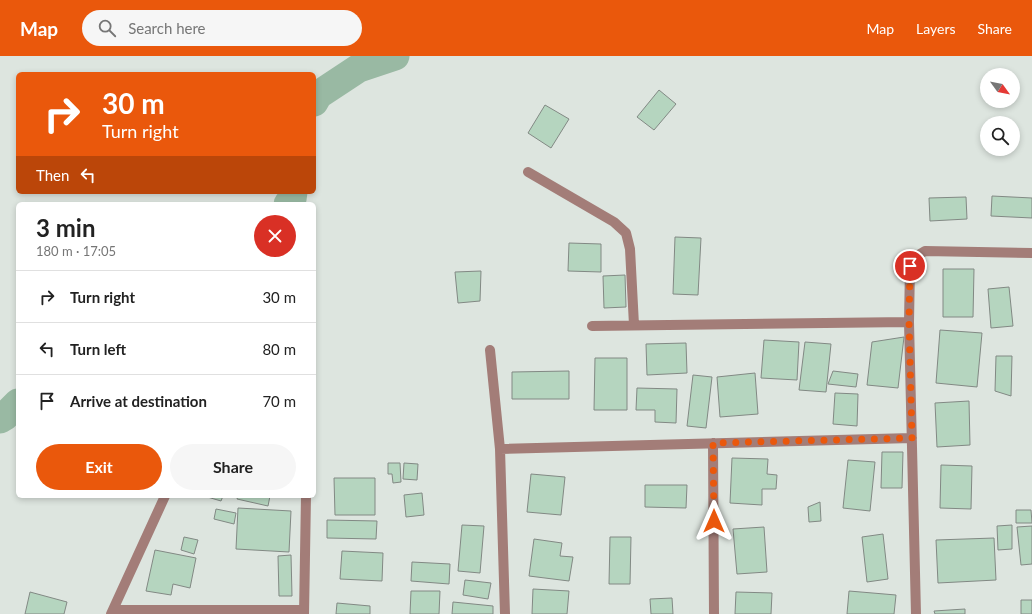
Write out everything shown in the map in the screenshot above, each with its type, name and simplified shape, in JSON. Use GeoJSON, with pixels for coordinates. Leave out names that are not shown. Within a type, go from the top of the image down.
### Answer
{"type":"FeatureCollection","features":[{"type":"Feature","properties":{"kind":"street"},"geometry":{"type":"LineString","coordinates":[[528,172],[614,222],[626,233],[630,249],[634,325]]}},
{"type":"Feature","properties":{"kind":"street"},"geometry":{"type":"LineString","coordinates":[[916,614],[909,322],[910,266],[915,257],[925,251],[1032,253]]}},
{"type":"Feature","properties":{"kind":"street"},"geometry":{"type":"LineString","coordinates":[[592,326],[909,322]]}},
{"type":"Feature","properties":{"kind":"street"},"geometry":{"type":"LineString","coordinates":[[490,350],[500,449],[505,614]]}},
{"type":"Feature","properties":{"kind":"street"},"geometry":{"type":"LineString","coordinates":[[500,449],[912,438]]}},
{"type":"Feature","properties":{"kind":"street"},"geometry":{"type":"LineString","coordinates":[[713,443],[714,614]]}},
{"type":"Feature","properties":{"kind":"street"},"geometry":{"type":"LineString","coordinates":[[164,498],[112,612],[304,612],[306,498]]}},
{"type":"Feature","properties":{"kind":"building"},"geometry":{"type":"Polygon","coordinates":[[[659,90],[676,104],[654,130],[637,117],[659,90]]]}},
{"type":"Feature","properties":{"kind":"building"},"geometry":{"type":"Polygon","coordinates":[[[545,105],[569,119],[551,148],[528,133],[545,105]]]}},
{"type":"Feature","properties":{"kind":"building"},"geometry":{"type":"Polygon","coordinates":[[[992,196],[1032,198],[1032,218],[991,216],[992,196]]]}},
{"type":"Feature","properties":{"kind":"building"},"geometry":{"type":"Polygon","coordinates":[[[966,197],[967,219],[930,221],[929,198],[966,197]]]}},
{"type":"Feature","properties":{"kind":"building"},"geometry":{"type":"Polygon","coordinates":[[[675,237],[701,238],[698,295],[673,294],[675,237]]]}},
{"type":"Feature","properties":{"kind":"building"},"geometry":{"type":"Polygon","coordinates":[[[569,243],[601,244],[601,272],[568,271],[569,243]]]}},
{"type":"Feature","properties":{"kind":"building"},"geometry":{"type":"Polygon","coordinates":[[[943,269],[974,269],[973,317],[943,317],[943,269]]]}},
{"type":"Feature","properties":{"kind":"building"},"geometry":{"type":"Polygon","coordinates":[[[481,271],[480,301],[458,303],[455,272],[481,271]]]}},
{"type":"Feature","properties":{"kind":"building"},"geometry":{"type":"Polygon","coordinates":[[[625,275],[626,307],[604,308],[603,276],[625,275]]]}},
{"type":"Feature","properties":{"kind":"building"},"geometry":{"type":"Polygon","coordinates":[[[1009,287],[1013,326],[991,328],[988,289],[1009,287]]]}},
{"type":"Feature","properties":{"kind":"building"},"geometry":{"type":"Polygon","coordinates":[[[940,330],[982,333],[977,387],[936,383],[940,330]]]}},
{"type":"Feature","properties":{"kind":"building"},"geometry":{"type":"Polygon","coordinates":[[[904,337],[898,388],[867,385],[872,342],[904,337]]]}},
{"type":"Feature","properties":{"kind":"building"},"geometry":{"type":"Polygon","coordinates":[[[764,340],[799,342],[797,380],[761,378],[764,340]]]}},
{"type":"Feature","properties":{"kind":"building"},"geometry":{"type":"Polygon","coordinates":[[[805,342],[831,344],[826,392],[799,390],[805,342]]]}},
{"type":"Feature","properties":{"kind":"building"},"geometry":{"type":"Polygon","coordinates":[[[686,343],[687,373],[647,375],[646,344],[686,343]]]}},
{"type":"Feature","properties":{"kind":"building"},"geometry":{"type":"Polygon","coordinates":[[[996,356],[1012,356],[1011,396],[995,391],[996,356]]]}},
{"type":"Feature","properties":{"kind":"building"},"geometry":{"type":"Polygon","coordinates":[[[595,358],[627,358],[627,410],[594,410],[595,358]]]}},
{"type":"Feature","properties":{"kind":"building"},"geometry":{"type":"Polygon","coordinates":[[[569,371],[569,399],[512,399],[512,372],[569,371]]]}},
{"type":"Feature","properties":{"kind":"building"},"geometry":{"type":"Polygon","coordinates":[[[833,371],[858,374],[856,387],[828,384],[833,371]]]}},
{"type":"Feature","properties":{"kind":"building"},"geometry":{"type":"Polygon","coordinates":[[[755,373],[758,414],[720,417],[717,377],[755,373]]]}},
{"type":"Feature","properties":{"kind":"building"},"geometry":{"type":"Polygon","coordinates":[[[693,375],[712,377],[706,428],[687,426],[693,375]]]}},
{"type":"Feature","properties":{"kind":"building"},"geometry":{"type":"Polygon","coordinates":[[[637,388],[677,389],[676,423],[655,422],[655,410],[636,410],[637,388]]]}},
{"type":"Feature","properties":{"kind":"building"},"geometry":{"type":"Polygon","coordinates":[[[835,393],[858,394],[857,426],[833,424],[835,393]]]}},
{"type":"Feature","properties":{"kind":"building"},"geometry":{"type":"Polygon","coordinates":[[[969,401],[970,445],[937,447],[935,403],[969,401]]]}},
{"type":"Feature","properties":{"kind":"building"},"geometry":{"type":"Polygon","coordinates":[[[882,452],[903,452],[902,488],[881,488],[882,452]]]}},
{"type":"Feature","properties":{"kind":"building"},"geometry":{"type":"Polygon","coordinates":[[[732,458],[768,459],[767,474],[777,475],[776,489],[762,489],[762,505],[730,503],[732,458]]]}},
{"type":"Feature","properties":{"kind":"building"},"geometry":{"type":"Polygon","coordinates":[[[848,460],[875,462],[870,511],[843,508],[848,460]]]}},
{"type":"Feature","properties":{"kind":"building"},"geometry":{"type":"Polygon","coordinates":[[[388,463],[400,463],[401,482],[393,483],[392,474],[388,474],[388,463]]]}},
{"type":"Feature","properties":{"kind":"building"},"geometry":{"type":"Polygon","coordinates":[[[404,463],[418,464],[417,480],[403,479],[404,463]]]}},
{"type":"Feature","properties":{"kind":"building"},"geometry":{"type":"Polygon","coordinates":[[[941,465],[972,466],[971,509],[940,508],[941,465]]]}},
{"type":"Feature","properties":{"kind":"building"},"geometry":{"type":"Polygon","coordinates":[[[531,474],[565,477],[561,515],[527,512],[531,474]]]}},
{"type":"Feature","properties":{"kind":"building"},"geometry":{"type":"Polygon","coordinates":[[[334,478],[375,478],[375,515],[335,515],[334,478]]]}},
{"type":"Feature","properties":{"kind":"building"},"geometry":{"type":"Polygon","coordinates":[[[645,485],[687,485],[686,508],[645,507],[645,485]]]}},
{"type":"Feature","properties":{"kind":"building"},"geometry":{"type":"Polygon","coordinates":[[[422,493],[424,515],[406,517],[404,495],[422,493]]]}},
{"type":"Feature","properties":{"kind":"building"},"geometry":{"type":"Polygon","coordinates":[[[211,498],[222,498],[221,501],[211,498]]]}},
{"type":"Feature","properties":{"kind":"building"},"geometry":{"type":"Polygon","coordinates":[[[237,498],[270,498],[268,506],[237,498]]]}},
{"type":"Feature","properties":{"kind":"building"},"geometry":{"type":"Polygon","coordinates":[[[820,502],[821,521],[809,522],[808,507],[820,502]]]}},
{"type":"Feature","properties":{"kind":"building"},"geometry":{"type":"Polygon","coordinates":[[[238,508],[291,511],[289,552],[236,549],[238,508]]]}},
{"type":"Feature","properties":{"kind":"building"},"geometry":{"type":"Polygon","coordinates":[[[216,509],[236,513],[234,524],[214,519],[216,509]]]}},
{"type":"Feature","properties":{"kind":"building"},"geometry":{"type":"Polygon","coordinates":[[[1016,510],[1031,510],[1032,523],[1016,523],[1016,510]]]}},
{"type":"Feature","properties":{"kind":"building"},"geometry":{"type":"Polygon","coordinates":[[[327,520],[377,521],[376,539],[327,538],[327,520]]]}},
{"type":"Feature","properties":{"kind":"building"},"geometry":{"type":"Polygon","coordinates":[[[462,525],[484,526],[480,573],[458,571],[462,525]]]}},
{"type":"Feature","properties":{"kind":"building"},"geometry":{"type":"Polygon","coordinates":[[[1012,525],[1012,549],[998,550],[997,526],[1012,525]]]}},
{"type":"Feature","properties":{"kind":"building"},"geometry":{"type":"Polygon","coordinates":[[[1032,526],[1032,564],[1021,565],[1017,527],[1032,526]]]}},
{"type":"Feature","properties":{"kind":"building"},"geometry":{"type":"Polygon","coordinates":[[[764,527],[767,572],[737,574],[733,529],[764,527]]]}},
{"type":"Feature","properties":{"kind":"building"},"geometry":{"type":"Polygon","coordinates":[[[883,534],[888,579],[867,582],[862,537],[883,534]]]}},
{"type":"Feature","properties":{"kind":"building"},"geometry":{"type":"Polygon","coordinates":[[[184,537],[198,540],[194,554],[181,550],[184,537]]]}},
{"type":"Feature","properties":{"kind":"building"},"geometry":{"type":"Polygon","coordinates":[[[610,537],[631,537],[630,584],[609,584],[610,537]]]}},
{"type":"Feature","properties":{"kind":"building"},"geometry":{"type":"Polygon","coordinates":[[[994,538],[996,580],[938,583],[936,540],[994,538]]]}},
{"type":"Feature","properties":{"kind":"building"},"geometry":{"type":"Polygon","coordinates":[[[534,539],[562,543],[560,556],[573,557],[569,581],[529,576],[534,539]]]}},
{"type":"Feature","properties":{"kind":"building"},"geometry":{"type":"Polygon","coordinates":[[[155,550],[196,558],[190,588],[173,584],[171,595],[146,591],[155,550]]]}},
{"type":"Feature","properties":{"kind":"building"},"geometry":{"type":"Polygon","coordinates":[[[342,551],[383,553],[382,581],[340,579],[342,551]]]}},
{"type":"Feature","properties":{"kind":"building"},"geometry":{"type":"Polygon","coordinates":[[[291,555],[292,596],[279,596],[278,556],[291,555]]]}},
{"type":"Feature","properties":{"kind":"building"},"geometry":{"type":"Polygon","coordinates":[[[412,562],[450,564],[449,584],[411,581],[412,562]]]}},
{"type":"Feature","properties":{"kind":"building"},"geometry":{"type":"Polygon","coordinates":[[[465,580],[491,583],[488,599],[463,595],[465,580]]]}},
{"type":"Feature","properties":{"kind":"building"},"geometry":{"type":"Polygon","coordinates":[[[533,589],[569,591],[567,614],[532,614],[533,589]]]}},
{"type":"Feature","properties":{"kind":"building"},"geometry":{"type":"Polygon","coordinates":[[[411,591],[440,591],[439,614],[410,614],[411,591]]]}},
{"type":"Feature","properties":{"kind":"building"},"geometry":{"type":"Polygon","coordinates":[[[849,591],[896,595],[894,614],[847,614],[849,591]]]}},
{"type":"Feature","properties":{"kind":"building"},"geometry":{"type":"Polygon","coordinates":[[[30,592],[67,602],[64,614],[25,614],[30,592]]]}},
{"type":"Feature","properties":{"kind":"building"},"geometry":{"type":"Polygon","coordinates":[[[736,592],[772,593],[771,614],[735,614],[736,592]]]}},
{"type":"Feature","properties":{"kind":"building"},"geometry":{"type":"Polygon","coordinates":[[[672,598],[673,614],[651,614],[650,599],[672,598]]]}},
{"type":"Feature","properties":{"kind":"building"},"geometry":{"type":"Polygon","coordinates":[[[1021,600],[1032,600],[1032,614],[1021,614],[1021,600]]]}},
{"type":"Feature","properties":{"kind":"building"},"geometry":{"type":"Polygon","coordinates":[[[453,602],[493,606],[493,614],[452,614],[453,602]]]}},
{"type":"Feature","properties":{"kind":"building"},"geometry":{"type":"Polygon","coordinates":[[[337,603],[370,606],[370,614],[336,614],[337,603]]]}},
{"type":"Feature","properties":{"kind":"building"},"geometry":{"type":"Polygon","coordinates":[[[965,609],[965,614],[935,614],[934,611],[965,609]]]}},
{"type":"Feature","properties":{"kind":"waterway"},"geometry":{"type":"LineString","coordinates":[[316,98],[318,95],[359,68],[395,56]]}},
{"type":"Feature","properties":{"kind":"waterway"},"geometry":{"type":"LineString","coordinates":[[290,202],[293,194]]}},
{"type":"Feature","properties":{"kind":"waterway"},"geometry":{"type":"LineString","coordinates":[[0,419],[16,405]]}},
{"type":"Feature","properties":{"kind":"route"},"geometry":{"type":"LineString","coordinates":[[714,521],[713,443],[912,438],[909,322],[910,266]]}}]}
